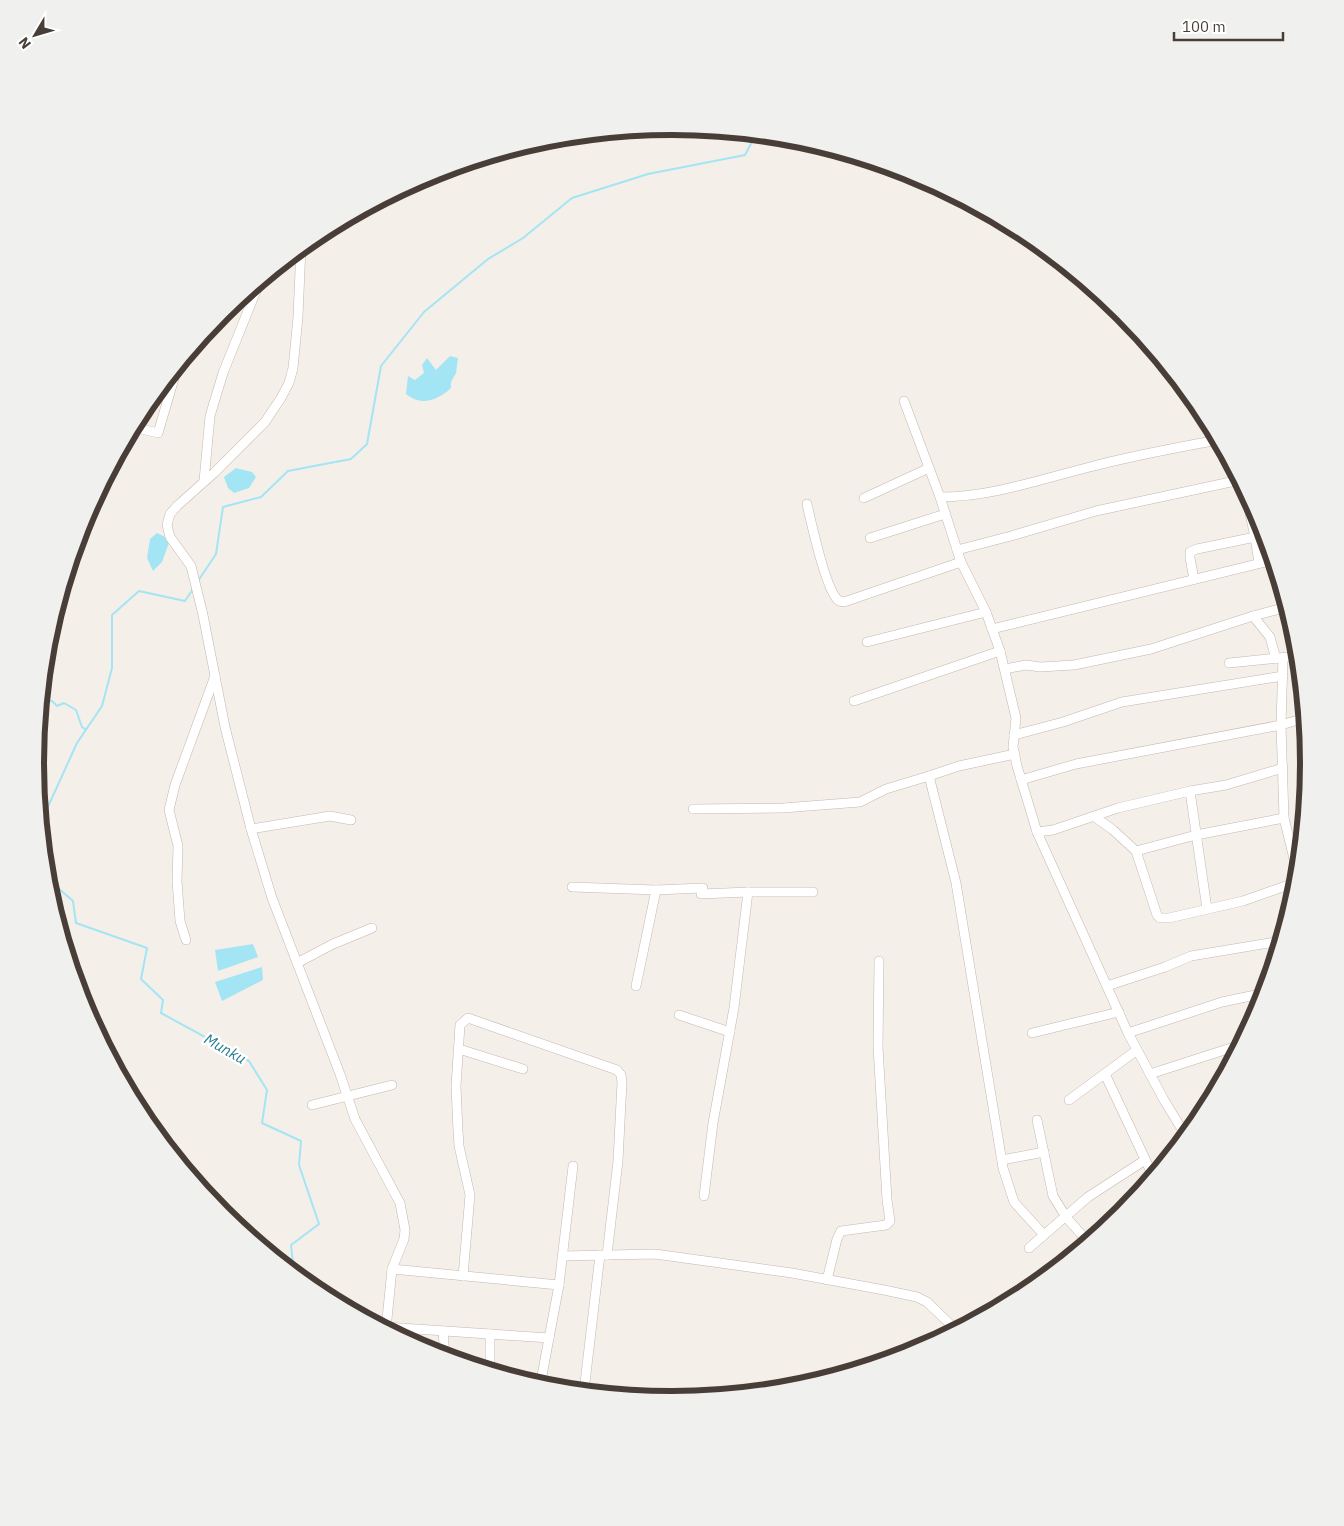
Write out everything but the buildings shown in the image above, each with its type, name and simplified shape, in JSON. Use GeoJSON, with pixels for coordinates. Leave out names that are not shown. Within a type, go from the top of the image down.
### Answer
{"type":"FeatureCollection","features":[{"type":"Feature","properties":{"kind":"street"},"geometry":{"type":"LineString","coordinates":[[301,257],[298,317],[293,368],[289,383],[265,422],[177,506],[170,514],[167,525],[170,537],[191,566],[203,615],[225,727],[251,829],[272,898],[340,1074],[355,1119],[400,1203],[406,1230],[392,1269],[387,1322]]}},
{"type":"Feature","properties":{"kind":"street"},"geometry":{"type":"LineString","coordinates":[[204,481],[210,416],[223,373],[255,294]]}},
{"type":"Feature","properties":{"kind":"street"},"geometry":{"type":"LineString","coordinates":[[141,428],[158,433],[173,383]]}},
{"type":"Feature","properties":{"kind":"street"},"geometry":{"type":"LineString","coordinates":[[904,401],[940,497],[961,562],[986,612],[1000,652],[1016,718],[1014,735],[1015,754],[1037,832],[1128,1033],[1182,1129]]}},
{"type":"Feature","properties":{"kind":"street"},"geometry":{"type":"LineString","coordinates":[[940,497],[953,497],[1003,489],[1089,467],[1211,441]]}},
{"type":"Feature","properties":{"kind":"street"},"geometry":{"type":"LineString","coordinates":[[864,498],[929,468]]}},
{"type":"Feature","properties":{"kind":"street"},"geometry":{"type":"LineString","coordinates":[[957,550],[1096,511],[1233,481]]}},
{"type":"Feature","properties":{"kind":"street"},"geometry":{"type":"LineString","coordinates":[[807,504],[829,584],[836,599],[839,601],[844,602],[961,562]]}},
{"type":"Feature","properties":{"kind":"street"},"geometry":{"type":"LineString","coordinates":[[870,538],[945,514]]}},
{"type":"Feature","properties":{"kind":"street"},"geometry":{"type":"LineString","coordinates":[[1252,523],[1258,563]]}},
{"type":"Feature","properties":{"kind":"street"},"geometry":{"type":"LineString","coordinates":[[1194,579],[1190,552],[1255,537]]}},
{"type":"Feature","properties":{"kind":"street"},"geometry":{"type":"LineString","coordinates":[[992,629],[1267,561]]}},
{"type":"Feature","properties":{"kind":"street"},"geometry":{"type":"LineString","coordinates":[[1005,669],[1026,665],[1040,668],[1074,665],[1151,650],[1281,609]]}},
{"type":"Feature","properties":{"kind":"street"},"geometry":{"type":"LineString","coordinates":[[867,642],[986,612]]}},
{"type":"Feature","properties":{"kind":"street"},"geometry":{"type":"LineString","coordinates":[[1253,616],[1270,637],[1280,659],[1283,676],[1281,725],[1284,818],[1295,847]]}},
{"type":"Feature","properties":{"kind":"street"},"geometry":{"type":"LineString","coordinates":[[854,701],[1000,652]]}},
{"type":"Feature","properties":{"kind":"street"},"geometry":{"type":"LineString","coordinates":[[1229,663],[1291,657]]}},
{"type":"Feature","properties":{"kind":"street"},"geometry":{"type":"LineString","coordinates":[[186,940],[180,920],[177,881],[178,846],[169,810],[175,785],[215,675]]}},
{"type":"Feature","properties":{"kind":"street"},"geometry":{"type":"LineString","coordinates":[[1014,735],[1063,722],[1122,702],[1283,676]]}},
{"type":"Feature","properties":{"kind":"street"},"geometry":{"type":"LineString","coordinates":[[1021,780],[1076,764],[1281,725],[1299,720]]}},
{"type":"Feature","properties":{"kind":"street"},"geometry":{"type":"LineString","coordinates":[[693,809],[783,808],[860,802],[886,789],[959,766],[1015,754]]}},
{"type":"Feature","properties":{"kind":"street"},"geometry":{"type":"LineString","coordinates":[[1037,832],[1053,830],[1118,808],[1190,791],[1226,785],[1283,768]]}},
{"type":"Feature","properties":{"kind":"street"},"geometry":{"type":"LineString","coordinates":[[929,776],[956,883],[1002,1160],[1014,1202],[1044,1235]]}},
{"type":"Feature","properties":{"kind":"street"},"geometry":{"type":"LineString","coordinates":[[1190,791],[1207,910]]}},
{"type":"Feature","properties":{"kind":"street"},"geometry":{"type":"LineString","coordinates":[[251,829],[330,816],[351,820]]}},
{"type":"Feature","properties":{"kind":"street"},"geometry":{"type":"LineString","coordinates":[[1095,817],[1136,851],[1157,915],[1160,918],[1207,910],[1242,901],[1288,885]]}},
{"type":"Feature","properties":{"kind":"street"},"geometry":{"type":"LineString","coordinates":[[1136,851],[1196,835],[1284,818]]}},
{"type":"Feature","properties":{"kind":"street"},"geometry":{"type":"LineString","coordinates":[[572,887],[812,892]]}},
{"type":"Feature","properties":{"kind":"street"},"geometry":{"type":"LineString","coordinates":[[636,986],[656,890]]}},
{"type":"Feature","properties":{"kind":"street"},"geometry":{"type":"LineString","coordinates":[[704,1196],[713,1123],[734,1008],[748,892]]}},
{"type":"Feature","properties":{"kind":"street"},"geometry":{"type":"LineString","coordinates":[[297,963],[333,944],[372,928]]}},
{"type":"Feature","properties":{"kind":"street"},"geometry":{"type":"LineString","coordinates":[[1107,986],[1191,956],[1274,942]]}},
{"type":"Feature","properties":{"kind":"street"},"geometry":{"type":"LineString","coordinates":[[827,1280],[837,1239],[841,1231],[886,1225],[890,1221],[887,1200],[878,1047],[879,961]]}},
{"type":"Feature","properties":{"kind":"street"},"geometry":{"type":"LineString","coordinates":[[1128,1033],[1222,1002],[1255,995]]}},
{"type":"Feature","properties":{"kind":"street"},"geometry":{"type":"LineString","coordinates":[[1032,1032],[1119,1012]]}},
{"type":"Feature","properties":{"kind":"street"},"geometry":{"type":"LineString","coordinates":[[679,1015],[730,1032]]}},
{"type":"Feature","properties":{"kind":"street"},"geometry":{"type":"LineString","coordinates":[[463,1276],[470,1195],[459,1139],[456,1086],[460,1025],[468,1018],[578,1055],[617,1070],[621,1075],[618,1161],[585,1385]]}},
{"type":"Feature","properties":{"kind":"street"},"geometry":{"type":"LineString","coordinates":[[1150,1074],[1231,1048]]}},
{"type":"Feature","properties":{"kind":"street"},"geometry":{"type":"LineString","coordinates":[[459,1049],[523,1069]]}},
{"type":"Feature","properties":{"kind":"street"},"geometry":{"type":"LineString","coordinates":[[1069,1100],[1137,1050]]}},
{"type":"Feature","properties":{"kind":"street"},"geometry":{"type":"LineString","coordinates":[[1105,1074],[1150,1170]]}},
{"type":"Feature","properties":{"kind":"street"},"geometry":{"type":"LineString","coordinates":[[312,1105],[392,1084]]}},
{"type":"Feature","properties":{"kind":"street"},"geometry":{"type":"LineString","coordinates":[[1038,1120],[1053,1196],[1066,1216],[1084,1237]]}},
{"type":"Feature","properties":{"kind":"street"},"geometry":{"type":"LineString","coordinates":[[1002,1160],[1044,1152]]}},
{"type":"Feature","properties":{"kind":"street"},"geometry":{"type":"LineString","coordinates":[[1029,1248],[1088,1197],[1145,1160]]}},
{"type":"Feature","properties":{"kind":"street"},"geometry":{"type":"LineString","coordinates":[[542,1377],[559,1285],[573,1166]]}},
{"type":"Feature","properties":{"kind":"street"},"geometry":{"type":"LineString","coordinates":[[562,1256],[655,1254],[792,1273],[916,1297],[927,1302],[951,1325]]}},
{"type":"Feature","properties":{"kind":"street"},"geometry":{"type":"LineString","coordinates":[[392,1269],[559,1285]]}},
{"type":"Feature","properties":{"kind":"street"},"geometry":{"type":"LineString","coordinates":[[400,1329],[549,1338]]}},
{"type":"Feature","properties":{"kind":"street"},"geometry":{"type":"LineString","coordinates":[[444,1331],[445,1348]]}},
{"type":"Feature","properties":{"kind":"street"},"geometry":{"type":"LineString","coordinates":[[490,1334],[490,1364]]}},
{"type":"Feature","properties":{"kind":"water"},"geometry":{"type":"Polygon","coordinates":[[[450,356],[458,358],[456,373],[451,382],[451,388],[448,391],[426,401],[416,400],[406,394],[408,376],[415,380],[424,373],[422,365],[427,358],[436,370],[450,356]]]}},
{"type":"Feature","properties":{"kind":"water"},"geometry":{"type":"Polygon","coordinates":[[[236,468],[252,472],[256,477],[249,488],[234,493],[228,488],[224,477],[236,468]]]}},
{"type":"Feature","properties":{"kind":"water"},"geometry":{"type":"Polygon","coordinates":[[[157,533],[165,537],[169,543],[162,562],[153,571],[147,558],[150,539],[157,533]]]}},
{"type":"Feature","properties":{"kind":"water"},"geometry":{"type":"Polygon","coordinates":[[[253,944],[258,957],[218,971],[215,950],[253,944]]]}},
{"type":"Feature","properties":{"kind":"water"},"geometry":{"type":"Polygon","coordinates":[[[262,967],[263,980],[222,1001],[215,982],[262,967]]]}},
{"type":"Feature","properties":{"kind":"waterway"},"geometry":{"type":"LineString","coordinates":[[198,581],[216,554],[223,507],[261,497],[288,471],[351,459],[367,444],[381,366],[424,312],[488,259],[523,238],[572,198],[648,174],[745,155],[753,140]]}},
{"type":"Feature","properties":{"kind":"waterway"},"geometry":{"type":"LineString","coordinates":[[46,812],[77,743],[102,706],[112,668],[112,615],[139,591],[185,601],[193,589]]}},
{"type":"Feature","properties":{"kind":"waterway"},"geometry":{"type":"LineString","coordinates":[[47,701],[52,701],[57,706],[64,703],[76,710],[82,727],[85,729]]}},
{"type":"Feature","properties":{"kind":"waterway","name":"Munku"},"geometry":{"type":"LineString","coordinates":[[56,886],[73,901],[76,923],[147,948],[141,979],[163,1000],[161,1013],[249,1061],[267,1090],[262,1123],[301,1141],[299,1165],[319,1224],[291,1245],[293,1263]]}}]}
